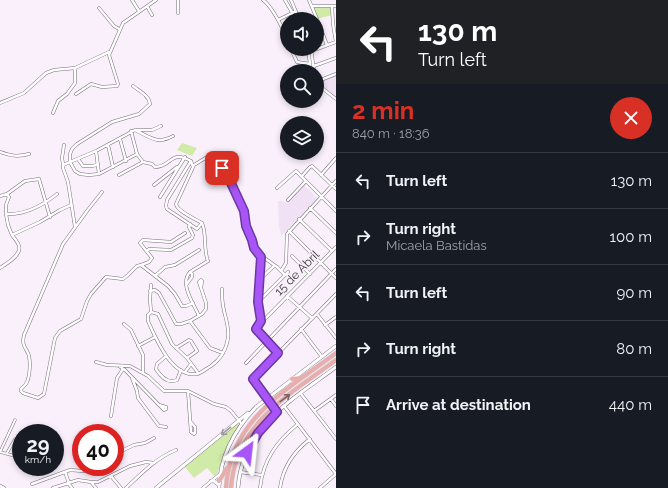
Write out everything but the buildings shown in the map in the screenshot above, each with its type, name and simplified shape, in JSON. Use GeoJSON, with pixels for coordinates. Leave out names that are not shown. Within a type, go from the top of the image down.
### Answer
{"type":"FeatureCollection","features":[{"type":"Feature","properties":{"kind":"main road"},"geometry":{"type":"LineString","coordinates":[[226,488],[230,465],[236,446],[253,419],[270,403],[336,353]]}},
{"type":"Feature","properties":{"kind":"main road"},"geometry":{"type":"LineString","coordinates":[[232,488],[235,466],[243,446],[257,423],[273,407],[335,361]]}},
{"type":"Feature","properties":{"kind":"main road"},"geometry":{"type":"LineString","coordinates":[[292,379],[304,378]]}},
{"type":"Feature","properties":{"kind":"main road"},"geometry":{"type":"LineString","coordinates":[[219,485],[230,465]]}},
{"type":"Feature","properties":{"kind":"street"},"geometry":{"type":"LineString","coordinates":[[132,0],[139,11]]}},
{"type":"Feature","properties":{"kind":"street"},"geometry":{"type":"LineString","coordinates":[[76,94],[92,84],[102,87],[117,86],[117,79],[109,57],[120,29],[126,21],[156,0]]}},
{"type":"Feature","properties":{"kind":"street"},"geometry":{"type":"LineString","coordinates":[[178,0],[178,13]]}},
{"type":"Feature","properties":{"kind":"street"},"geometry":{"type":"LineString","coordinates":[[263,0],[267,3],[280,24]]}},
{"type":"Feature","properties":{"kind":"street"},"geometry":{"type":"LineString","coordinates":[[285,0],[294,12]]}},
{"type":"Feature","properties":{"kind":"street"},"geometry":{"type":"LineString","coordinates":[[291,0],[294,12]]}},
{"type":"Feature","properties":{"kind":"street"},"geometry":{"type":"LineString","coordinates":[[309,0],[314,12]]}},
{"type":"Feature","properties":{"kind":"street"},"geometry":{"type":"LineString","coordinates":[[147,6],[152,15]]}},
{"type":"Feature","properties":{"kind":"street"},"geometry":{"type":"LineString","coordinates":[[312,6],[336,6]]}},
{"type":"Feature","properties":{"kind":"street"},"geometry":{"type":"LineString","coordinates":[[324,46],[336,42],[332,6]]}},
{"type":"Feature","properties":{"kind":"street"},"geometry":{"type":"LineString","coordinates":[[98,8],[114,26],[120,29]]}},
{"type":"Feature","properties":{"kind":"street"},"geometry":{"type":"LineString","coordinates":[[324,37],[327,45]]}},
{"type":"Feature","properties":{"kind":"street"},"geometry":{"type":"LineString","coordinates":[[0,103],[24,93],[46,73],[54,70],[75,68],[110,52]]}},
{"type":"Feature","properties":{"kind":"street"},"geometry":{"type":"LineString","coordinates":[[294,56],[297,62],[310,64],[310,56]]}},
{"type":"Feature","properties":{"kind":"street"},"geometry":{"type":"LineString","coordinates":[[320,64],[336,58]]}},
{"type":"Feature","properties":{"kind":"street"},"geometry":{"type":"LineString","coordinates":[[54,113],[58,100],[66,94],[75,83],[75,68]]}},
{"type":"Feature","properties":{"kind":"street"},"geometry":{"type":"LineString","coordinates":[[324,79],[336,74]]}},
{"type":"Feature","properties":{"kind":"street"},"geometry":{"type":"LineString","coordinates":[[133,86],[148,97],[151,102],[150,104],[139,114],[112,122],[77,144],[72,149],[70,154],[70,162],[75,171],[80,174],[99,174],[137,154]]}},
{"type":"Feature","properties":{"kind":"street"},"geometry":{"type":"LineString","coordinates":[[324,90],[336,99]]}},
{"type":"Feature","properties":{"kind":"street"},"geometry":{"type":"LineString","coordinates":[[63,165],[96,151],[120,139],[131,131],[140,129],[152,130],[161,126]]}},
{"type":"Feature","properties":{"kind":"street"},"geometry":{"type":"LineString","coordinates":[[135,130],[146,137],[160,141],[173,136]]}},
{"type":"Feature","properties":{"kind":"street"},"geometry":{"type":"LineString","coordinates":[[131,131],[137,154],[143,162],[157,167],[176,156],[181,156],[190,161],[193,168]]}},
{"type":"Feature","properties":{"kind":"street"},"geometry":{"type":"LineString","coordinates":[[120,139],[126,161]]}},
{"type":"Feature","properties":{"kind":"street"},"geometry":{"type":"LineString","coordinates":[[64,145],[62,158],[63,168],[68,182],[75,228]]}},
{"type":"Feature","properties":{"kind":"street"},"geometry":{"type":"LineString","coordinates":[[108,145],[113,167]]}},
{"type":"Feature","properties":{"kind":"street"},"geometry":{"type":"LineString","coordinates":[[96,151],[99,174]]}},
{"type":"Feature","properties":{"kind":"street"},"geometry":{"type":"LineString","coordinates":[[0,152],[12,156],[29,154]]}},
{"type":"Feature","properties":{"kind":"street"},"geometry":{"type":"LineString","coordinates":[[199,316],[186,285],[187,276],[190,272],[208,262],[205,248],[205,231],[202,223],[182,212],[176,207],[176,204],[197,162],[210,154],[212,154],[230,181],[244,211],[246,226],[254,248],[261,257],[286,274],[258,302]]}},
{"type":"Feature","properties":{"kind":"street"},"geometry":{"type":"LineString","coordinates":[[160,198],[178,166],[185,157]]}},
{"type":"Feature","properties":{"kind":"street"},"geometry":{"type":"LineString","coordinates":[[321,174],[336,158]]}},
{"type":"Feature","properties":{"kind":"street"},"geometry":{"type":"LineString","coordinates":[[78,159],[83,166],[88,167],[98,164]]}},
{"type":"Feature","properties":{"kind":"street"},"geometry":{"type":"LineString","coordinates":[[190,161],[167,200],[166,206],[168,209],[198,229],[202,223]]}},
{"type":"Feature","properties":{"kind":"street"},"geometry":{"type":"LineString","coordinates":[[119,175],[143,162]]}},
{"type":"Feature","properties":{"kind":"street"},"geometry":{"type":"LineString","coordinates":[[154,185],[178,166]]}},
{"type":"Feature","properties":{"kind":"street"},"geometry":{"type":"LineString","coordinates":[[302,176],[312,166],[336,189]]}},
{"type":"Feature","properties":{"kind":"street"},"geometry":{"type":"LineString","coordinates":[[277,188],[295,171],[297,171],[336,211]]}},
{"type":"Feature","properties":{"kind":"street"},"geometry":{"type":"LineString","coordinates":[[0,196],[7,194],[25,181],[37,178],[40,181],[50,217]]}},
{"type":"Feature","properties":{"kind":"street"},"geometry":{"type":"LineString","coordinates":[[288,200],[306,181]]}},
{"type":"Feature","properties":{"kind":"street"},"geometry":{"type":"LineString","coordinates":[[281,271],[286,263],[286,235],[299,219],[336,181]]}},
{"type":"Feature","properties":{"kind":"street"},"geometry":{"type":"LineString","coordinates":[[102,192],[63,244],[24,335],[22,342],[28,354],[30,371],[27,382],[21,389],[23,393],[38,398],[44,394],[55,338],[60,331],[81,319],[84,314],[87,301],[103,279],[109,277],[123,279],[137,266],[149,262],[152,259],[140,242],[143,240],[171,242],[185,233]]}},
{"type":"Feature","properties":{"kind":"street"},"geometry":{"type":"LineString","coordinates":[[0,268],[20,251],[8,225],[6,205],[9,197],[7,194]]}},
{"type":"Feature","properties":{"kind":"street"},"geometry":{"type":"LineString","coordinates":[[6,214],[24,213],[45,202],[56,194]]}},
{"type":"Feature","properties":{"kind":"street"},"geometry":{"type":"LineString","coordinates":[[12,234],[50,217],[71,205]]}},
{"type":"Feature","properties":{"kind":"street"},"geometry":{"type":"LineString","coordinates":[[310,208],[336,233]]}},
{"type":"Feature","properties":{"kind":"street"},"geometry":{"type":"LineString","coordinates":[[299,219],[332,251]]}},
{"type":"Feature","properties":{"kind":"street"},"geometry":{"type":"LineString","coordinates":[[147,251],[152,249],[171,250],[190,239],[193,237],[189,226],[190,224]]}},
{"type":"Feature","properties":{"kind":"street"},"geometry":{"type":"LineString","coordinates":[[289,231],[336,278]]}},
{"type":"Feature","properties":{"kind":"street","name":"15 de Abril"},"geometry":{"type":"LineString","coordinates":[[266,341],[256,329],[261,321],[336,247]]}},
{"type":"Feature","properties":{"kind":"street"},"geometry":{"type":"LineString","coordinates":[[155,276],[165,266],[175,265],[199,250]]}},
{"type":"Feature","properties":{"kind":"street"},"geometry":{"type":"LineString","coordinates":[[292,256],[310,274]]}},
{"type":"Feature","properties":{"kind":"street"},"geometry":{"type":"LineString","coordinates":[[261,257],[258,302],[261,321]]}},
{"type":"Feature","properties":{"kind":"street"},"geometry":{"type":"LineString","coordinates":[[141,265],[175,294],[182,306],[193,303]]}},
{"type":"Feature","properties":{"kind":"street"},"geometry":{"type":"LineString","coordinates":[[259,280],[275,266]]}},
{"type":"Feature","properties":{"kind":"street"},"geometry":{"type":"LineString","coordinates":[[246,363],[336,269]]}},
{"type":"Feature","properties":{"kind":"street"},"geometry":{"type":"LineString","coordinates":[[151,284],[151,312],[147,319],[165,357],[181,370],[190,374],[198,374],[219,360],[223,353],[228,334],[222,304],[222,289]]}},
{"type":"Feature","properties":{"kind":"street"},"geometry":{"type":"LineString","coordinates":[[150,291],[155,290],[159,293],[176,324],[180,324],[205,312],[206,303],[201,288]]}},
{"type":"Feature","properties":{"kind":"street"},"geometry":{"type":"LineString","coordinates":[[277,412],[253,379],[336,294]]}},
{"type":"Feature","properties":{"kind":"street"},"geometry":{"type":"LineString","coordinates":[[287,296],[312,318]]}},
{"type":"Feature","properties":{"kind":"street"},"geometry":{"type":"LineString","coordinates":[[151,312],[158,314],[172,344],[187,358],[198,374]]}},
{"type":"Feature","properties":{"kind":"street"},"geometry":{"type":"LineString","coordinates":[[316,314],[336,338]]}},
{"type":"Feature","properties":{"kind":"street"},"geometry":{"type":"LineString","coordinates":[[325,325],[336,317]]}},
{"type":"Feature","properties":{"kind":"street"},"geometry":{"type":"LineString","coordinates":[[190,320],[210,348],[223,353]]}},
{"type":"Feature","properties":{"kind":"street"},"geometry":{"type":"LineString","coordinates":[[124,324],[130,330],[143,355],[143,373]]}},
{"type":"Feature","properties":{"kind":"street"},"geometry":{"type":"LineString","coordinates":[[301,329],[322,357]]}},
{"type":"Feature","properties":{"kind":"street"},"geometry":{"type":"LineString","coordinates":[[138,346],[155,337]]}},
{"type":"Feature","properties":{"kind":"street"},"geometry":{"type":"LineString","coordinates":[[176,348],[184,342],[191,341],[197,351],[187,358]]}},
{"type":"Feature","properties":{"kind":"street"},"geometry":{"type":"LineString","coordinates":[[266,341],[278,353]]}},
{"type":"Feature","properties":{"kind":"street"},"geometry":{"type":"LineString","coordinates":[[156,488],[239,420],[336,346]]}},
{"type":"Feature","properties":{"kind":"street"},"geometry":{"type":"LineString","coordinates":[[165,357],[157,364],[156,369],[165,380],[177,380],[181,370]]}},
{"type":"Feature","properties":{"kind":"street"},"geometry":{"type":"LineString","coordinates":[[96,362],[107,365],[130,366],[143,373],[164,391],[188,392],[214,404],[226,407],[241,424]]}},
{"type":"Feature","properties":{"kind":"street"},"geometry":{"type":"LineString","coordinates":[[185,372],[191,364]]}},
{"type":"Feature","properties":{"kind":"street"},"geometry":{"type":"LineString","coordinates":[[119,366],[159,405]]}},
{"type":"Feature","properties":{"kind":"street"},"geometry":{"type":"LineString","coordinates":[[238,488],[240,472],[245,457],[251,443],[266,422],[284,406],[336,367]]}},
{"type":"Feature","properties":{"kind":"street"},"geometry":{"type":"LineString","coordinates":[[111,416],[117,378],[123,369]]}},
{"type":"Feature","properties":{"kind":"street"},"geometry":{"type":"LineString","coordinates":[[132,378],[138,398],[159,426],[166,427]]}},
{"type":"Feature","properties":{"kind":"street"},"geometry":{"type":"LineString","coordinates":[[188,392],[190,421]]}},
{"type":"Feature","properties":{"kind":"street"},"geometry":{"type":"LineString","coordinates":[[301,394],[336,439]]}},
{"type":"Feature","properties":{"kind":"street"},"geometry":{"type":"LineString","coordinates":[[314,411],[336,395]]}},
{"type":"Feature","properties":{"kind":"street"},"geometry":{"type":"LineString","coordinates":[[331,399],[336,406]]}},
{"type":"Feature","properties":{"kind":"street"},"geometry":{"type":"LineString","coordinates":[[284,406],[336,474],[320,488]]}},
{"type":"Feature","properties":{"kind":"street"},"geometry":{"type":"LineString","coordinates":[[219,485],[220,474],[228,448],[241,424],[256,407]]}},
{"type":"Feature","properties":{"kind":"street"},"geometry":{"type":"LineString","coordinates":[[12,455],[0,452],[15,420]]}},
{"type":"Feature","properties":{"kind":"street"},"geometry":{"type":"LineString","coordinates":[[260,488],[266,461],[285,434],[298,424]]}},
{"type":"Feature","properties":{"kind":"street"},"geometry":{"type":"LineString","coordinates":[[124,449],[145,443],[154,438]]}},
{"type":"Feature","properties":{"kind":"street"},"geometry":{"type":"LineString","coordinates":[[280,488],[282,476],[289,461],[300,447],[310,440]]}},
{"type":"Feature","properties":{"kind":"street"},"geometry":{"type":"LineString","coordinates":[[7,454],[12,445]]}},
{"type":"Feature","properties":{"kind":"street"},"geometry":{"type":"LineString","coordinates":[[126,488],[165,454],[176,450]]}},
{"type":"Feature","properties":{"kind":"street"},"geometry":{"type":"LineString","coordinates":[[124,469],[146,462],[154,463]]}},
{"type":"Feature","properties":{"kind":"street"},"geometry":{"type":"LineString","coordinates":[[32,484],[72,471]]}},
{"type":"Feature","properties":{"kind":"street"},"geometry":{"type":"LineString","coordinates":[[65,472],[68,483],[72,488]]}},
{"type":"Feature","properties":{"kind":"street"},"geometry":{"type":"LineString","coordinates":[[240,472],[262,475]]}},
{"type":"Feature","properties":{"kind":"street"},"geometry":{"type":"LineString","coordinates":[[203,488],[220,474]]}},
{"type":"Feature","properties":{"kind":"street"},"geometry":{"type":"LineString","coordinates":[[53,488],[78,480],[98,482],[111,476],[121,488]]}},
{"type":"Feature","properties":{"kind":"street"},"geometry":{"type":"LineString","coordinates":[[211,481],[214,481],[219,485]]}},
{"type":"Feature","properties":{"kind":"street"},"geometry":{"type":"LineString","coordinates":[[91,482],[96,488]]}},
{"type":"Feature","properties":{"kind":"street"},"geometry":{"type":"LineString","coordinates":[[0,486],[4,488]]}},
{"type":"Feature","properties":{"kind":"shaded area"},"geometry":{"type":"Polygon","coordinates":[[[336,76],[336,96],[324,87],[324,81],[336,76]]]}},
{"type":"Feature","properties":{"kind":"shaded area"},"geometry":{"type":"Polygon","coordinates":[[[304,185],[318,199],[281,236],[278,201],[283,201],[286,204],[304,185]]]}},
{"type":"Feature","properties":{"kind":"green space"},"geometry":{"type":"Polygon","coordinates":[[[312,6],[331,7],[332,15],[324,17],[324,12],[314,12],[312,6]]]}},
{"type":"Feature","properties":{"kind":"green space"},"geometry":{"type":"Polygon","coordinates":[[[182,143],[197,148],[192,156],[177,150],[182,143]]]}},
{"type":"Feature","properties":{"kind":"green space"},"geometry":{"type":"Polygon","coordinates":[[[237,424],[239,425],[229,442],[217,474],[214,476],[207,468],[194,478],[185,467],[237,424]]]}},
{"type":"Feature","properties":{"kind":"route"},"geometry":{"type":"LineString","coordinates":[[222,168],[230,181],[244,211],[246,226],[254,248],[261,257],[258,302],[261,321],[256,329],[257,332],[278,353],[253,379],[277,412],[266,422],[251,443],[247,452]]}}]}
